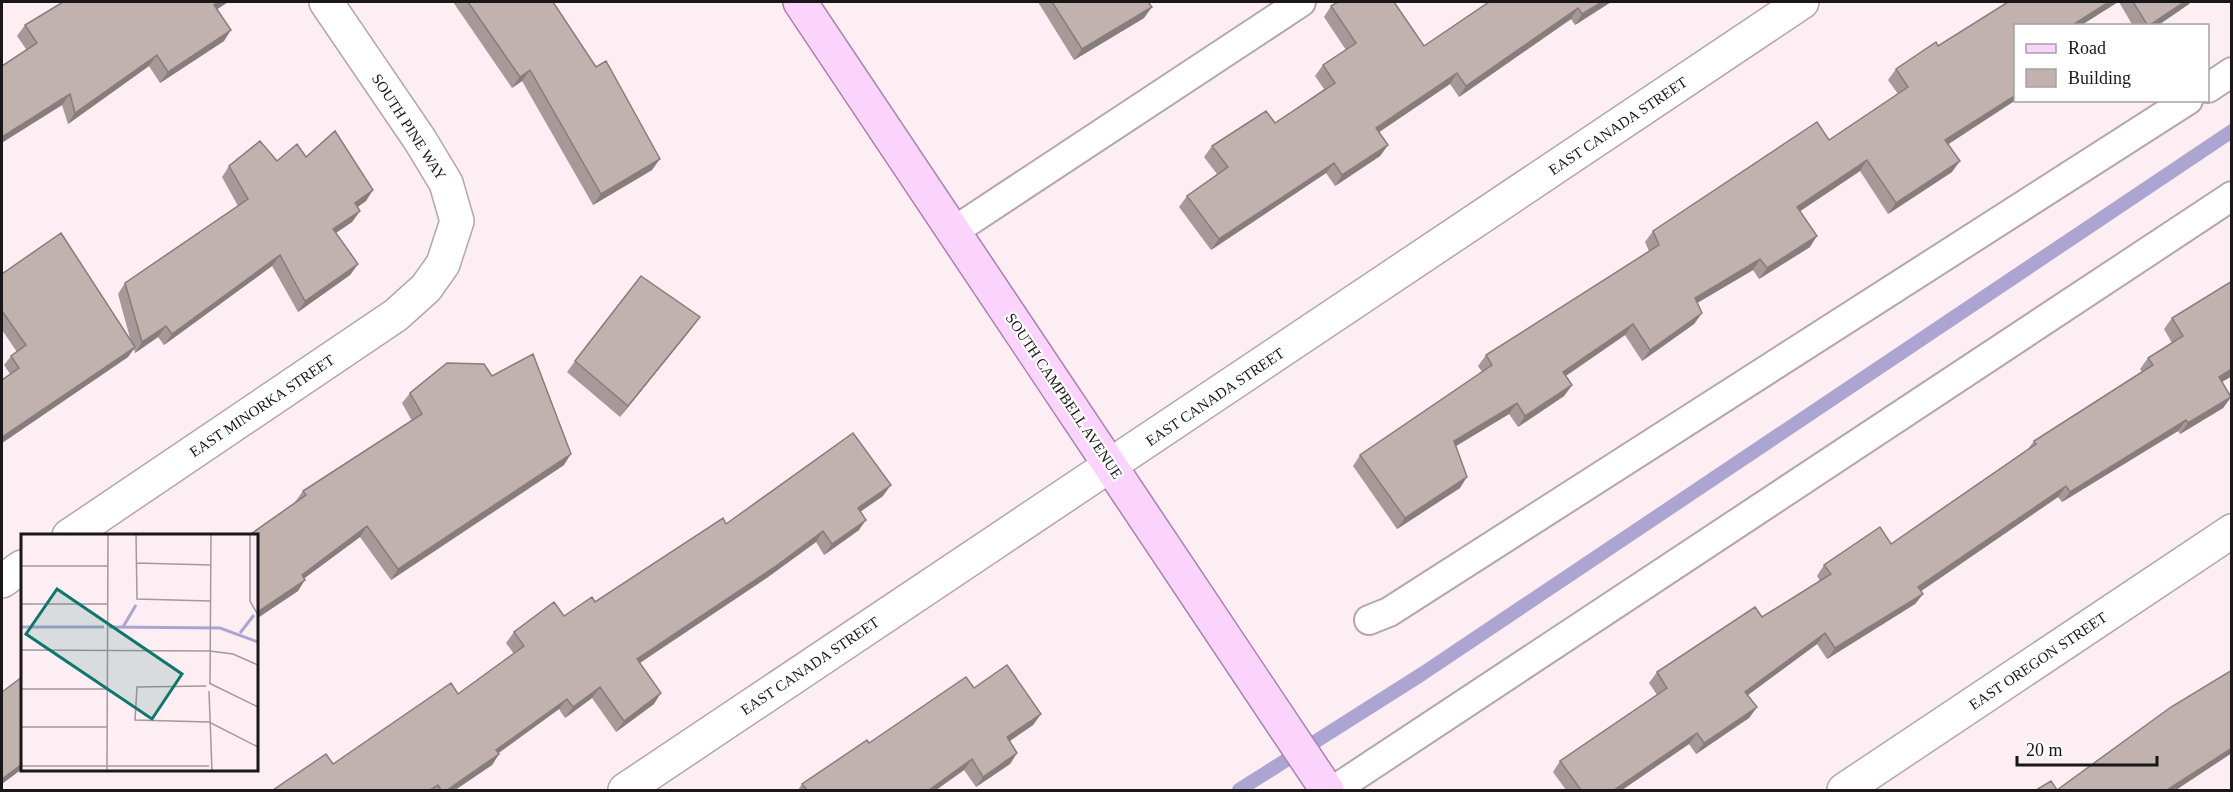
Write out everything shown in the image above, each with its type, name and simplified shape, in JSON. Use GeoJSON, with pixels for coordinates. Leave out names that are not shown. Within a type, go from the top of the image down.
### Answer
{"type":"FeatureCollection","features":[{"type":"Feature","properties":{"kind":"main road","name":"SOUTH CAMPBELL AVENUE"},"geometry":{"type":"LineString","coordinates":[[800,2],[1326,786]]}},
{"type":"Feature","properties":{"kind":"street","name":"SOUTH PINE WAY"},"geometry":{"type":"LineString","coordinates":[[326,2],[420,140],[446,183],[457,221],[443,264]]}},
{"type":"Feature","properties":{"kind":"street","name":"EAST CANADA STREET"},"geometry":{"type":"LineString","coordinates":[[626,790],[1802,2]]}},
{"type":"Feature","properties":{"kind":"street","name":"EAST MINORKA STREET"},"geometry":{"type":"LineString","coordinates":[[72,534],[396,315],[426,288],[443,264]]}},
{"type":"Feature","properties":{"kind":"street","name":"EAST OREGON STREET"},"geometry":{"type":"LineString","coordinates":[[1844,790],[2232,531]]}},
{"type":"Feature","properties":{"kind":"street"},"geometry":{"type":"LineString","coordinates":[[2,581],[21,568]]}},
{"type":"Feature","properties":{"kind":"lane"},"geometry":{"type":"LineString","coordinates":[[954,231],[1301,2]]}},
{"type":"Feature","properties":{"kind":"lane"},"geometry":{"type":"LineString","coordinates":[[2209,87],[2232,72]]}},
{"type":"Feature","properties":{"kind":"lane"},"geometry":{"type":"LineString","coordinates":[[1369,620],[1389,612],[2185,102]]}},
{"type":"Feature","properties":{"kind":"lane"},"geometry":{"type":"LineString","coordinates":[[1326,786],[2232,196]]}},
{"type":"Feature","properties":{"kind":"building"},"geometry":{"type":"Polygon","coordinates":[[[63,2],[219,2],[214,5],[231,30],[168,72],[157,55],[75,113],[70,94],[2,137],[2,66],[37,43],[25,25],[63,2]]]}},
{"type":"Feature","properties":{"kind":"building"},"geometry":{"type":"Polygon","coordinates":[[[468,2],[553,2],[596,67],[606,61],[660,159],[601,194],[530,70],[520,77],[468,2]]]}},
{"type":"Feature","properties":{"kind":"building"},"geometry":{"type":"Polygon","coordinates":[[[1052,2],[1148,2],[1152,7],[1082,49],[1052,2]]]}},
{"type":"Feature","properties":{"kind":"building"},"geometry":{"type":"Polygon","coordinates":[[[1338,2],[1394,2],[1424,46],[1489,2],[1602,2],[1582,14],[1578,8],[1466,86],[1457,73],[1376,128],[1388,145],[1342,175],[1334,163],[1219,239],[1187,196],[1228,167],[1212,146],[1266,111],[1275,123],[1335,83],[1323,65],[1356,43],[1331,6],[1338,2]]]}},
{"type":"Feature","properties":{"kind":"building"},"geometry":{"type":"Polygon","coordinates":[[[2008,2],[2109,2],[2074,24],[2014,24],[2014,96],[1945,140],[1960,161],[1896,203],[1867,160],[1797,207],[1817,236],[1767,268],[1760,259],[1695,298],[1702,313],[1650,350],[1633,324],[1563,372],[1572,385],[1525,416],[1517,403],[1454,441],[1467,477],[1405,518],[1360,455],[1492,365],[1486,355],[1659,245],[1653,231],[1817,122],[1829,140],[1908,87],[1896,69],[1936,42],[1938,46],[2008,2]]]}},
{"type":"Feature","properties":{"kind":"building"},"geometry":{"type":"Polygon","coordinates":[[[2133,2],[2184,2],[2151,24],[2147,24],[2133,2]]]}},
{"type":"Feature","properties":{"kind":"building"},"geometry":{"type":"Polygon","coordinates":[[[335,131],[373,190],[355,203],[360,211],[333,229],[358,264],[305,301],[280,255],[172,334],[166,326],[142,342],[125,283],[248,199],[229,166],[260,141],[277,161],[297,144],[306,157],[335,131]]]}},
{"type":"Feature","properties":{"kind":"building"},"geometry":{"type":"Polygon","coordinates":[[[61,233],[135,347],[2,437],[2,380],[19,368],[11,356],[26,345],[2,311],[2,274],[61,233]]]}},
{"type":"Feature","properties":{"kind":"building"},"geometry":{"type":"Polygon","coordinates":[[[641,276],[700,317],[628,406],[575,361],[641,276]]]}},
{"type":"Feature","properties":{"kind":"building"},"geometry":{"type":"Polygon","coordinates":[[[2232,281],[2232,369],[2219,377],[2231,397],[2188,423],[2186,420],[2070,492],[2066,486],[1918,587],[1923,594],[1835,648],[1825,633],[1745,692],[1757,707],[1704,743],[1697,733],[1614,790],[1581,790],[1560,761],[1667,688],[1657,672],[1755,607],[1762,617],[1831,574],[1824,565],[1880,527],[1891,544],[2036,444],[2034,441],[2153,365],[2148,358],[2183,336],[2172,318],[2232,281]]]}},
{"type":"Feature","properties":{"kind":"building"},"geometry":{"type":"Polygon","coordinates":[[[533,354],[571,454],[398,569],[367,526],[302,575],[305,580],[258,612],[258,534],[251,534],[306,495],[303,491],[422,414],[410,393],[447,363],[484,364],[492,376],[533,354]]]}},
{"type":"Feature","properties":{"kind":"building"},"geometry":{"type":"Polygon","coordinates":[[[853,433],[891,485],[858,508],[866,520],[832,544],[823,531],[776,566],[637,659],[661,693],[624,721],[600,687],[573,707],[567,699],[496,750],[499,754],[447,790],[441,790],[438,785],[430,790],[273,790],[326,754],[333,764],[451,683],[458,694],[524,646],[514,632],[554,602],[564,616],[592,597],[595,602],[723,518],[726,524],[853,433]]]}},
{"type":"Feature","properties":{"kind":"building"},"geometry":{"type":"Polygon","coordinates":[[[1007,665],[1041,714],[1007,737],[1017,753],[983,777],[972,759],[929,790],[807,790],[802,784],[867,740],[869,743],[966,677],[974,688],[1007,665]]]}},
{"type":"Feature","properties":{"kind":"building"},"geometry":{"type":"Polygon","coordinates":[[[2232,670],[2232,748],[2167,790],[2057,790],[2171,707],[2232,670]]]}},
{"type":"Feature","properties":{"kind":"building"},"geometry":{"type":"Polygon","coordinates":[[[21,678],[21,765],[2,779],[2,692],[21,678]]]}},
{"type":"Feature","properties":{"kind":"building"},"geometry":{"type":"Polygon","coordinates":[[[2051,781],[2057,790],[2036,790],[2051,781]]]}},
{"type":"Feature","properties":{"kind":"waterway"},"geometry":{"type":"LineString","coordinates":[[1239,790],[1422,674],[2232,131]]}}]}
